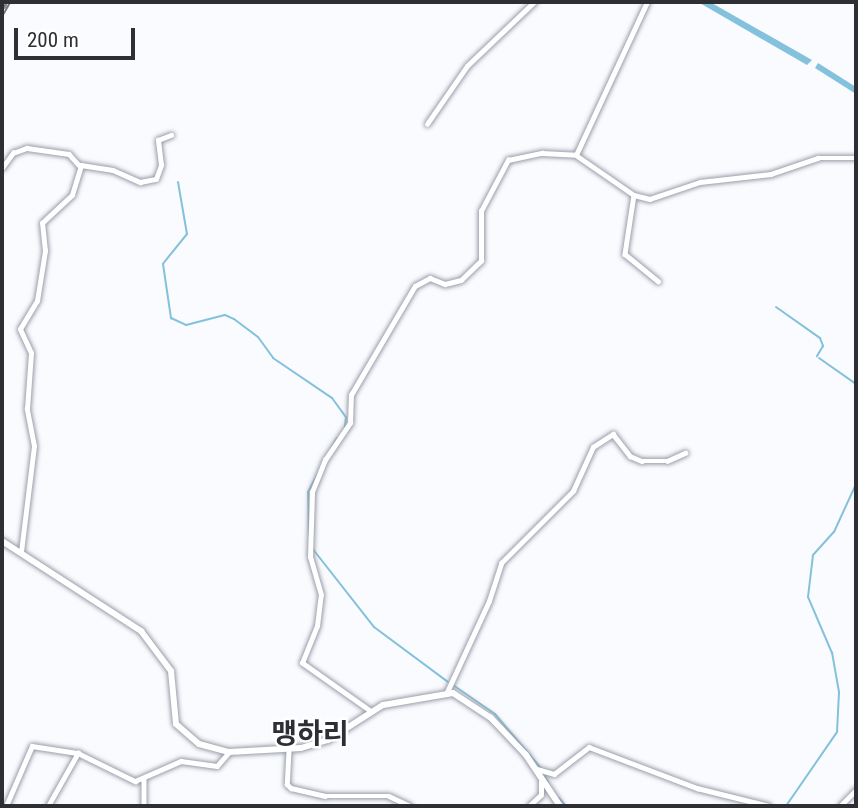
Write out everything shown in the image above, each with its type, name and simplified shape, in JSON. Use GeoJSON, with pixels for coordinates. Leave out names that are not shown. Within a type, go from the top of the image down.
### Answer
{"type":"FeatureCollection","features":[{"type":"Feature","properties":{"kind":"street"},"geometry":{"type":"LineString","coordinates":[[427,124],[467,66],[534,2]]}},
{"type":"Feature","properties":{"kind":"street"},"geometry":{"type":"LineString","coordinates":[[576,155],[647,2]]}},
{"type":"Feature","properties":{"kind":"street"},"geometry":{"type":"LineString","coordinates":[[2,168],[13,153],[27,148],[69,154],[79,165],[150,181],[161,164],[158,140],[171,135]]}},
{"type":"Feature","properties":{"kind":"street"},"geometry":{"type":"LineString","coordinates":[[370,711],[302,665],[317,626],[321,595],[310,557],[314,534],[310,500],[314,484],[350,423],[354,389],[398,321],[415,286],[430,278],[445,284],[461,280],[481,261],[481,211],[508,160],[542,153],[576,155],[634,195],[659,198],[700,182],[771,174],[818,158],[856,158]]}},
{"type":"Feature","properties":{"kind":"street"},"geometry":{"type":"LineString","coordinates":[[21,552],[34,446],[27,409],[31,353],[20,329],[37,301],[45,251],[42,223],[72,195],[79,165]]}},
{"type":"Feature","properties":{"kind":"street"},"geometry":{"type":"LineString","coordinates":[[634,195],[625,254],[658,281]]}},
{"type":"Feature","properties":{"kind":"street"},"geometry":{"type":"LineString","coordinates":[[447,692],[501,564],[573,491],[593,447],[613,434],[630,456],[642,461],[667,461],[685,453]]}},
{"type":"Feature","properties":{"kind":"street"},"geometry":{"type":"LineString","coordinates":[[2,541],[141,631],[171,671],[171,706],[178,728],[199,744],[229,752],[289,751],[323,742],[370,711],[447,692],[483,710],[532,765],[541,782],[560,806]]}},
{"type":"Feature","properties":{"kind":"street"},"geometry":{"type":"LineString","coordinates":[[6,806],[32,746],[78,753],[132,780],[144,779],[181,761],[217,766],[229,752]]}},
{"type":"Feature","properties":{"kind":"street"},"geometry":{"type":"LineString","coordinates":[[532,765],[554,774],[589,747],[697,788],[769,806]]}},
{"type":"Feature","properties":{"kind":"street"},"geometry":{"type":"LineString","coordinates":[[289,751],[287,784],[291,788],[320,796],[390,796],[410,806]]}},
{"type":"Feature","properties":{"kind":"street"},"geometry":{"type":"LineString","coordinates":[[48,806],[78,753]]}},
{"type":"Feature","properties":{"kind":"street"},"geometry":{"type":"LineString","coordinates":[[144,779],[144,806]]}},
{"type":"Feature","properties":{"kind":"street"},"geometry":{"type":"LineString","coordinates":[[529,806],[541,795],[541,782]]}},
{"type":"Feature","properties":{"kind":"street"},"geometry":{"type":"LineString","coordinates":[[840,806],[856,790]]}},
{"type":"Feature","properties":{"kind":"water"},"geometry":{"type":"Polygon","coordinates":[[[698,2],[710,2],[812,60],[807,65],[698,2]]]}},
{"type":"Feature","properties":{"kind":"water"},"geometry":{"type":"Polygon","coordinates":[[[818,63],[856,87],[856,94],[815,68],[818,63]]]}},
{"type":"Feature","properties":{"kind":"waterway"},"geometry":{"type":"LineString","coordinates":[[178,182],[187,234],[163,264],[171,318],[186,325],[225,315],[234,319],[258,337],[273,358],[332,398],[346,417],[345,427]]}},
{"type":"Feature","properties":{"kind":"waterway"},"geometry":{"type":"LineString","coordinates":[[776,307],[820,338],[823,346],[817,356]]}},
{"type":"Feature","properties":{"kind":"waterway"},"geometry":{"type":"LineString","coordinates":[[819,358],[856,384]]}},
{"type":"Feature","properties":{"kind":"waterway"},"geometry":{"type":"LineString","coordinates":[[309,535],[308,492],[337,438]]}},
{"type":"Feature","properties":{"kind":"waterway"},"geometry":{"type":"LineString","coordinates":[[786,806],[837,732],[839,692],[832,653],[808,597],[813,555],[834,532],[856,484]]}},
{"type":"Feature","properties":{"kind":"waterway"},"geometry":{"type":"LineString","coordinates":[[312,548],[374,627],[448,682]]}},
{"type":"Feature","properties":{"kind":"waterway"},"geometry":{"type":"LineString","coordinates":[[453,685],[495,714],[540,767]]}},
{"type":"Feature","properties":{"kind":"waterway"},"geometry":{"type":"LineString","coordinates":[[542,772],[548,782]]}},
{"type":"Feature","properties":{"kind":"waterway"},"geometry":{"type":"LineString","coordinates":[[559,798],[566,806]]}},
{"type":"Feature","properties":{"kind":"railway"},"geometry":{"type":"LineString","coordinates":[[2,13],[8,2]]}},
{"type":"Feature","properties":{"kind":"district","name":"맹하리"},"geometry":{"type":"Point","coordinates":[310,734]}}]}
